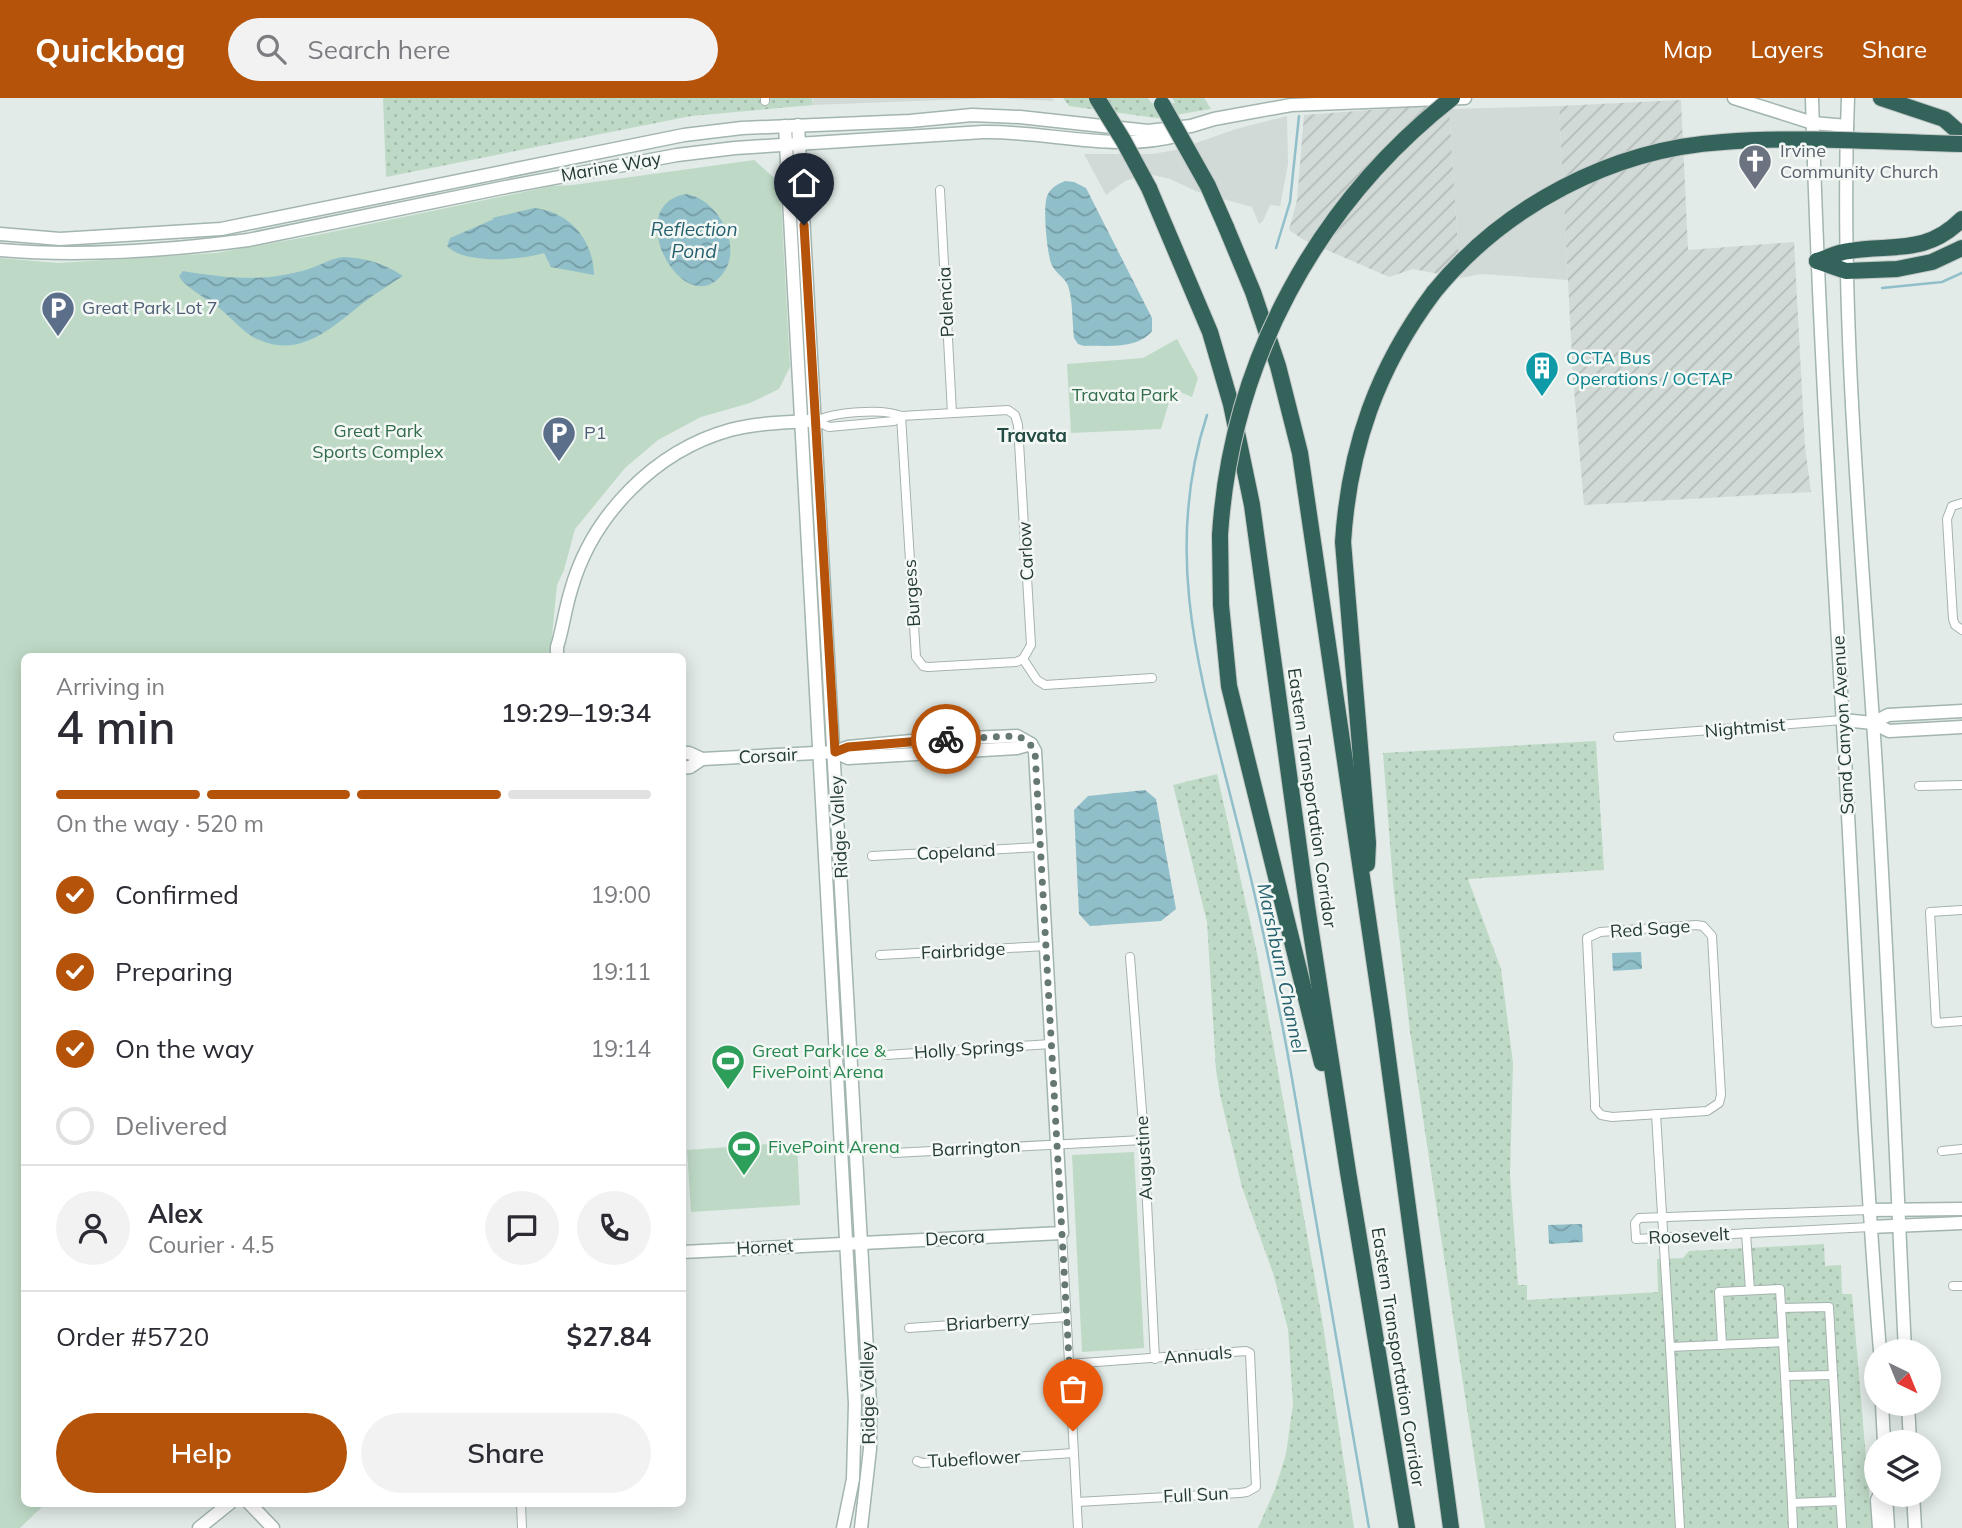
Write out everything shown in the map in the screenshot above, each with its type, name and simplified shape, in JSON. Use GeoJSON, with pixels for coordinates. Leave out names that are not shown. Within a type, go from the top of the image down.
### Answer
{"type":"FeatureCollection","features":[{"type":"Feature","properties":{"kind":"highway","name":"Eastern Transportation Corridor"},"geometry":{"type":"LineString","coordinates":[[1097,98],[1149,188],[1210,332],[1243,458],[1252,505],[1307,906],[1407,1528]]}},
{"type":"Feature","properties":{"kind":"highway"},"geometry":{"type":"LineString","coordinates":[[1348,1172],[1229,685],[1221,605],[1220,535],[1226,471],[1244,397],[1261,350],[1300,271],[1324,232],[1364,180],[1399,144],[1452,98]]}},
{"type":"Feature","properties":{"kind":"highway"},"geometry":{"type":"LineString","coordinates":[[1881,98],[1944,119],[1962,135]]}},
{"type":"Feature","properties":{"kind":"highway","name":"Eastern Transportation Corridor"},"geometry":{"type":"LineString","coordinates":[[1160,101],[1208,186],[1253,292],[1278,366],[1300,453],[1451,1528]]}},
{"type":"Feature","properties":{"kind":"highway"},"geometry":{"type":"LineString","coordinates":[[1365,905],[1368,843],[1343,542],[1346,504],[1362,428],[1378,384],[1401,342],[1434,292],[1476,248],[1535,204],[1596,172],[1639,156],[1721,142],[1962,144]]}},
{"type":"Feature","properties":{"kind":"highway"},"geometry":{"type":"LineString","coordinates":[[1818,261],[1847,251],[1922,244],[1944,235],[1962,219]]}},
{"type":"Feature","properties":{"kind":"highway"},"geometry":{"type":"LineString","coordinates":[[1818,261],[1846,271],[1897,269],[1941,259],[1962,248]]}},
{"type":"Feature","properties":{"kind":"main road","name":"Marine Way"},"geometry":{"type":"LineString","coordinates":[[0,234],[60,239],[221,229],[684,135],[791,126],[991,116],[1148,131],[1168,130],[1269,107],[1465,98]]}},
{"type":"Feature","properties":{"kind":"main road"},"geometry":{"type":"LineString","coordinates":[[1734,98],[1813,123],[1847,126]]}},
{"type":"Feature","properties":{"kind":"main road","name":"Sand Canyon Avenue"},"geometry":{"type":"LineString","coordinates":[[1812,98],[1818,261],[1869,1210],[1879,1339]]}},
{"type":"Feature","properties":{"kind":"main road","name":"Sand Canyon Avenue"},"geometry":{"type":"LineString","coordinates":[[1848,98],[1846,271],[1873,723],[1904,1339]]}},
{"type":"Feature","properties":{"kind":"main road","name":"Marine Way"},"geometry":{"type":"LineString","coordinates":[[0,250],[83,254],[236,242],[650,160],[735,148],[1014,131],[1115,144],[1144,143],[1216,125],[1222,119]]}},
{"type":"Feature","properties":{"kind":"main road","name":"Ridge Valley"},"geometry":{"type":"LineString","coordinates":[[791,126],[799,144],[870,1403],[870,1449],[861,1528]]}},
{"type":"Feature","properties":{"kind":"main road","name":"Ridge Valley"},"geometry":{"type":"LineString","coordinates":[[791,126],[785,145],[855,1404],[853,1479],[844,1528]]}},
{"type":"Feature","properties":{"kind":"main road"},"geometry":{"type":"LineString","coordinates":[[558,653],[571,589],[588,547],[620,500],[637,483],[680,451],[707,438],[753,425],[816,421]]}},
{"type":"Feature","properties":{"kind":"main road"},"geometry":{"type":"LineString","coordinates":[[561,634],[565,653]]}},
{"type":"Feature","properties":{"kind":"main road","name":"Nightmist"},"geometry":{"type":"LineString","coordinates":[[1873,723],[1888,715],[1962,711]]}},
{"type":"Feature","properties":{"kind":"main road","name":"Nightmist"},"geometry":{"type":"LineString","coordinates":[[1843,720],[1873,723],[1889,731],[1962,727]]}},
{"type":"Feature","properties":{"kind":"main road","name":"Corsair"},"geometry":{"type":"LineString","coordinates":[[686,753],[702,759],[819,753],[835,752],[848,747],[922,740],[1017,736],[1031,744],[1035,751],[1040,847]]}},
{"type":"Feature","properties":{"kind":"main road","name":"Corsair"},"geometry":{"type":"LineString","coordinates":[[686,768],[702,759]]}},
{"type":"Feature","properties":{"kind":"main road"},"geometry":{"type":"LineString","coordinates":[[1040,847],[1062,1233]]}},
{"type":"Feature","properties":{"kind":"main road","name":"Roosevelt"},"geometry":{"type":"LineString","coordinates":[[1869,1210],[1962,1209]]}},
{"type":"Feature","properties":{"kind":"main road","name":"Roosevelt"},"geometry":{"type":"LineString","coordinates":[[1870,1227],[1962,1223]]}},
{"type":"Feature","properties":{"kind":"main road","name":"Decora"},"geometry":{"type":"LineString","coordinates":[[848,1243],[1062,1233]]}},
{"type":"Feature","properties":{"kind":"main road","name":"Hornet"},"geometry":{"type":"LineString","coordinates":[[686,1252],[848,1243]]}},
{"type":"Feature","properties":{"kind":"main road"},"geometry":{"type":"LineString","coordinates":[[855,1404],[870,1403]]}},
{"type":"Feature","properties":{"kind":"main road"},"geometry":{"type":"LineString","coordinates":[[199,1528],[225,1507]]}},
{"type":"Feature","properties":{"kind":"main road"},"geometry":{"type":"LineString","coordinates":[[253,1507],[273,1528]]}},
{"type":"Feature","properties":{"kind":"main road"},"geometry":{"type":"LineString","coordinates":[[1878,1507],[1879,1528]]}},
{"type":"Feature","properties":{"kind":"main road"},"geometry":{"type":"LineString","coordinates":[[1887,1507],[1888,1528]]}},
{"type":"Feature","properties":{"kind":"main road"},"geometry":{"type":"LineString","coordinates":[[1914,1507],[1915,1528]]}},
{"type":"Feature","properties":{"kind":"street","name":"Palencia"},"geometry":{"type":"LineString","coordinates":[[940,190],[952,413]]}},
{"type":"Feature","properties":{"kind":"street","name":"Carlow"},"geometry":{"type":"LineString","coordinates":[[816,421],[829,427],[894,421],[901,416],[1008,410],[1015,415],[1018,425],[1031,645],[1023,659]]}},
{"type":"Feature","properties":{"kind":"street","name":"Burgess"},"geometry":{"type":"LineString","coordinates":[[901,416],[916,657],[923,666],[928,667],[1016,662],[1023,659]]}},
{"type":"Feature","properties":{"kind":"street"},"geometry":{"type":"LineString","coordinates":[[1960,629],[1952,616],[1947,519],[1950,508],[1962,503]]}},
{"type":"Feature","properties":{"kind":"street"},"geometry":{"type":"LineString","coordinates":[[1023,659],[1037,680],[1045,685],[1153,678]]}},
{"type":"Feature","properties":{"kind":"street","name":"Nightmist"},"geometry":{"type":"LineString","coordinates":[[1618,737],[1843,720]]}},
{"type":"Feature","properties":{"kind":"street"},"geometry":{"type":"LineString","coordinates":[[1919,786],[1962,785]]}},
{"type":"Feature","properties":{"kind":"street","name":"Copeland"},"geometry":{"type":"LineString","coordinates":[[872,856],[1040,847]]}},
{"type":"Feature","properties":{"kind":"street"},"geometry":{"type":"LineString","coordinates":[[1962,910],[1930,912],[1936,1023],[1962,1021]]}},
{"type":"Feature","properties":{"kind":"street","name":"Red Sage"},"geometry":{"type":"LineString","coordinates":[[1703,926],[1712,936],[1721,1095],[1719,1103],[1707,1111],[1656,1114],[1612,1117],[1601,1115],[1595,1108],[1587,938],[1600,932],[1703,926]]}},
{"type":"Feature","properties":{"kind":"street","name":"Fairbridge"},"geometry":{"type":"LineString","coordinates":[[880,955],[1046,946]]}},
{"type":"Feature","properties":{"kind":"street","name":"Augustine"},"geometry":{"type":"LineString","coordinates":[[1130,957],[1155,1359]]}},
{"type":"Feature","properties":{"kind":"street","name":"Holly Springs"},"geometry":{"type":"LineString","coordinates":[[886,1055],[1051,1044]]}},
{"type":"Feature","properties":{"kind":"street"},"geometry":{"type":"LineString","coordinates":[[1656,1114],[1680,1528]]}},
{"type":"Feature","properties":{"kind":"street","name":"Barrington"},"geometry":{"type":"LineString","coordinates":[[894,1153],[1143,1140]]}},
{"type":"Feature","properties":{"kind":"street"},"geometry":{"type":"LineString","coordinates":[[1942,1151],[1962,1149]]}},
{"type":"Feature","properties":{"kind":"street","name":"Roosevelt"},"geometry":{"type":"LineString","coordinates":[[1869,1210],[1663,1216],[1639,1218],[1635,1223],[1636,1239],[1870,1227]]}},
{"type":"Feature","properties":{"kind":"street"},"geometry":{"type":"LineString","coordinates":[[1062,1233],[1078,1528]]}},
{"type":"Feature","properties":{"kind":"street"},"geometry":{"type":"LineString","coordinates":[[1746,1233],[1750,1290]]}},
{"type":"Feature","properties":{"kind":"street"},"geometry":{"type":"LineString","coordinates":[[1722,1345],[1719,1292],[1780,1289],[1793,1528]]}},
{"type":"Feature","properties":{"kind":"street"},"geometry":{"type":"LineString","coordinates":[[1781,1308],[1829,1307],[1842,1528]]}},
{"type":"Feature","properties":{"kind":"street","name":"Briarberry"},"geometry":{"type":"LineString","coordinates":[[909,1328],[1066,1317]]}},
{"type":"Feature","properties":{"kind":"street"},"geometry":{"type":"LineString","coordinates":[[1670,1347],[1783,1342]]}},
{"type":"Feature","properties":{"kind":"street","name":"Annuals"},"geometry":{"type":"LineString","coordinates":[[1069,1364],[1248,1351],[1253,1429]]}},
{"type":"Feature","properties":{"kind":"street"},"geometry":{"type":"LineString","coordinates":[[1785,1377],[1833,1375]]}},
{"type":"Feature","properties":{"kind":"street","name":"Full Sun"},"geometry":{"type":"LineString","coordinates":[[1077,1502],[1247,1492],[1256,1487],[1253,1429]]}},
{"type":"Feature","properties":{"kind":"street","name":"Tubeflower"},"geometry":{"type":"LineString","coordinates":[[917,1461],[922,1463],[1074,1453]]}},
{"type":"Feature","properties":{"kind":"street"},"geometry":{"type":"LineString","coordinates":[[1791,1503],[1840,1501]]}},
{"type":"Feature","properties":{"kind":"street"},"geometry":{"type":"LineString","coordinates":[[521,1507],[522,1528]]}},
{"type":"Feature","properties":{"kind":"shaded area"},"geometry":{"type":"Polygon","coordinates":[[[813,98],[994,98],[813,105],[813,98]]]}},
{"type":"Feature","properties":{"kind":"shaded area"},"geometry":{"type":"Polygon","coordinates":[[[994,98],[1052,98],[1054,101],[994,98]]]}},
{"type":"Feature","properties":{"kind":"shaded area"},"geometry":{"type":"Polygon","coordinates":[[[1681,100],[1688,250],[1794,242],[1805,447],[1811,492],[1584,505],[1573,377],[1559,106],[1681,100]]]}},
{"type":"Feature","properties":{"kind":"shaded area"},"geometry":{"type":"Polygon","coordinates":[[[1423,106],[1449,109],[1460,278],[1413,269],[1389,277],[1304,240],[1289,230],[1297,200],[1304,115],[1423,106]]]}},
{"type":"Feature","properties":{"kind":"shaded area"},"geometry":{"type":"Polygon","coordinates":[[[1559,106],[1568,280],[1481,274],[1460,278],[1449,109],[1559,106]]]}},
{"type":"Feature","properties":{"kind":"shaded area"},"geometry":{"type":"Polygon","coordinates":[[[1287,116],[1288,164],[1280,206],[1270,205],[1259,224],[1252,207],[1198,192],[1170,179],[1149,174],[1125,181],[1106,195],[1084,154],[1152,154],[1176,150],[1236,129],[1287,116]]]}},
{"type":"Feature","properties":{"kind":"green space"},"geometry":{"type":"Polygon","coordinates":[[[383,98],[812,98],[813,105],[691,116],[386,177],[383,98]]]}},
{"type":"Feature","properties":{"kind":"green space"},"geometry":{"type":"Polygon","coordinates":[[[1063,98],[1148,98],[1151,103],[1175,103],[1172,98],[1204,98],[1211,109],[1157,118],[1069,106],[1063,98]]]}},
{"type":"Feature","properties":{"kind":"green space","name":"Great Park Sports Complex"},"geometry":{"type":"Polygon","coordinates":[[[754,160],[780,183],[790,367],[779,389],[750,403],[701,417],[658,440],[625,468],[575,529],[557,585],[550,653],[21,653],[21,1507],[42,1507],[20,1528],[0,1528],[0,258],[58,263],[216,253],[552,186],[754,160]]]}},
{"type":"Feature","properties":{"kind":"green space","name":"Travata Park"},"geometry":{"type":"Polygon","coordinates":[[[1177,339],[1198,378],[1192,397],[1173,389],[1161,429],[1071,433],[1067,364],[1143,358],[1177,339]]]}},
{"type":"Feature","properties":{"kind":"green space"},"geometry":{"type":"Polygon","coordinates":[[[1596,741],[1604,870],[1468,879],[1501,969],[1513,1063],[1510,1176],[1518,1285],[1527,1285],[1527,1300],[1658,1292],[1657,1259],[1683,1258],[1689,1251],[1824,1244],[1825,1266],[1841,1265],[1842,1294],[1852,1294],[1864,1434],[1864,1507],[1870,1507],[1872,1528],[1485,1528],[1410,1032],[1393,882],[1383,753],[1596,741]]]}},
{"type":"Feature","properties":{"kind":"green space"},"geometry":{"type":"Polygon","coordinates":[[[1217,774],[1257,953],[1322,1319],[1354,1528],[1258,1528],[1286,1454],[1293,1404],[1288,1329],[1273,1273],[1242,1187],[1220,1095],[1216,1070],[1207,922],[1173,785],[1217,774]]]}},
{"type":"Feature","properties":{"kind":"green space","name":"FivePoint Arena"},"geometry":{"type":"Polygon","coordinates":[[[797,1142],[800,1205],[691,1212],[687,1150],[797,1142]]]}},
{"type":"Feature","properties":{"kind":"green space"},"geometry":{"type":"Polygon","coordinates":[[[1134,1152],[1144,1348],[1082,1352],[1072,1155],[1134,1152]]]}},
{"type":"Feature","properties":{"kind":"water"},"geometry":{"type":"Polygon","coordinates":[[[1065,181],[1086,188],[1152,318],[1152,331],[1138,341],[1121,345],[1084,346],[1078,344],[1074,338],[1069,289],[1051,263],[1046,228],[1045,207],[1048,194],[1051,189],[1065,181]]]}},
{"type":"Feature","properties":{"kind":"water","name":"Reflection Pond"},"geometry":{"type":"Polygon","coordinates":[[[686,194],[709,205],[725,227],[729,240],[727,266],[720,277],[705,286],[689,283],[675,272],[664,255],[658,236],[658,218],[667,202],[686,194]]]}},
{"type":"Feature","properties":{"kind":"water"},"geometry":{"type":"Polygon","coordinates":[[[534,208],[558,215],[577,229],[589,249],[594,275],[551,267],[544,253],[522,258],[480,258],[455,252],[447,246],[450,238],[494,219],[492,218],[534,208]]]}},
{"type":"Feature","properties":{"kind":"water"},"geometry":{"type":"Polygon","coordinates":[[[343,257],[374,262],[403,276],[326,332],[299,344],[269,343],[253,337],[179,276],[183,271],[228,277],[272,277],[307,270],[343,257]]]}},
{"type":"Feature","properties":{"kind":"water"},"geometry":{"type":"Polygon","coordinates":[[[1145,790],[1156,799],[1176,909],[1161,921],[1090,926],[1079,914],[1074,810],[1088,796],[1145,790]]]}},
{"type":"Feature","properties":{"kind":"water"},"geometry":{"type":"Polygon","coordinates":[[[1641,952],[1642,969],[1613,971],[1612,953],[1641,952]]]}},
{"type":"Feature","properties":{"kind":"water"},"geometry":{"type":"Polygon","coordinates":[[[1582,1224],[1583,1242],[1549,1244],[1548,1225],[1582,1224]]]}},
{"type":"Feature","properties":{"kind":"waterway","name":"Marshburn Channel"},"geometry":{"type":"LineString","coordinates":[[1276,248],[1290,202],[1299,116]]}},
{"type":"Feature","properties":{"kind":"waterway"},"geometry":{"type":"LineString","coordinates":[[1882,288],[1942,282],[1962,273]]}},
{"type":"Feature","properties":{"kind":"waterway","name":"Marshburn Channel"},"geometry":{"type":"LineString","coordinates":[[1207,415],[1194,467],[1187,518],[1187,568],[1192,618],[1211,717],[1255,896],[1283,1029],[1369,1528]]}},
{"type":"Feature","properties":{"kind":"way so far"},"geometry":{"type":"LineString","coordinates":[[946,739],[1017,736],[1027,740],[1035,751],[1073,1431]]}},
{"type":"Feature","properties":{"kind":"place","name":"Irvine Community Church"},"geometry":{"type":"Point","coordinates":[1755,191]}},
{"type":"Feature","properties":{"kind":"place","name":"Great Park Lot 7"},"geometry":{"type":"Point","coordinates":[58,338]}},
{"type":"Feature","properties":{"kind":"place","name":"OCTA Bus Operations / OCTAP"},"geometry":{"type":"Point","coordinates":[1542,398]}},
{"type":"Feature","properties":{"kind":"place","name":"P1"},"geometry":{"type":"Point","coordinates":[559,463]}},
{"type":"Feature","properties":{"kind":"place","name":"Great Park Ice & FivePoint Arena"},"geometry":{"type":"Point","coordinates":[728,1091]}},
{"type":"Feature","properties":{"kind":"place","name":"FivePoint Arena"},"geometry":{"type":"Point","coordinates":[744,1177]}},
{"type":"Feature","properties":{"kind":"district","name":"Travata"},"geometry":{"type":"Point","coordinates":[1032,435]}},
{"type":"Feature","properties":{"kind":"route"},"geometry":{"type":"LineString","coordinates":[[804,225],[835,752],[848,747],[946,739]]}}]}
